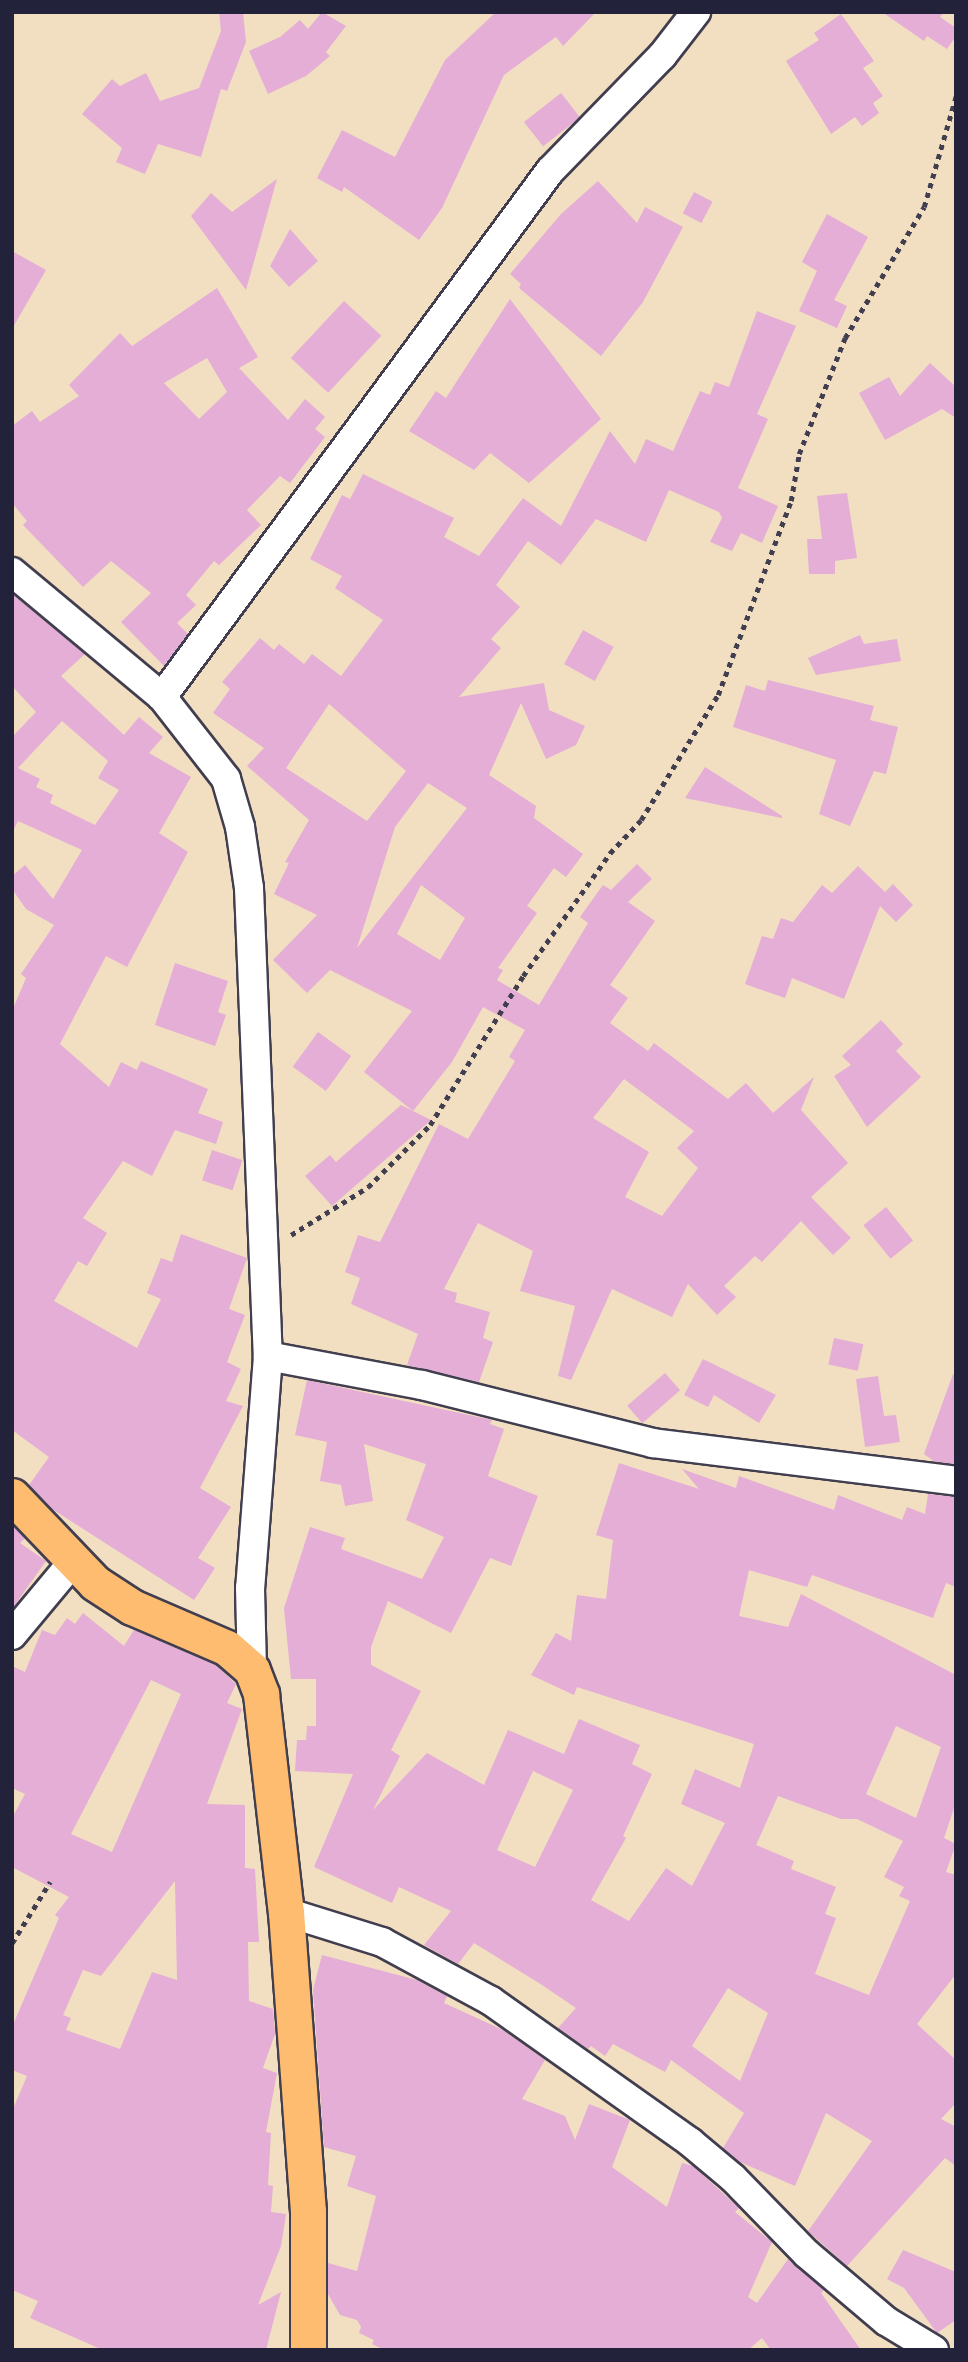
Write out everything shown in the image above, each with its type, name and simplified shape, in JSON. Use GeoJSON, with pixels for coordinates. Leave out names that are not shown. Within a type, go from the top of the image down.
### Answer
{"type":"FeatureCollection","features":[{"type":"Feature","properties":{"kind":"main road"},"geometry":{"type":"LineString","coordinates":[[12,1496],[72,1563],[132,1607],[227,1648],[252,1670],[261,1694],[285,1912],[308,2211],[308,2350]]}},
{"type":"Feature","properties":{"kind":"street"},"geometry":{"type":"LineString","coordinates":[[162,697],[550,171],[662,56],[696,12]]}},
{"type":"Feature","properties":{"kind":"street"},"geometry":{"type":"LineString","coordinates":[[12,572],[162,697],[226,779],[240,827],[249,888],[268,1356],[250,1588],[252,1670]]}},
{"type":"Feature","properties":{"kind":"street"},"geometry":{"type":"LineString","coordinates":[[268,1356],[422,1385],[653,1443],[956,1481]]}},
{"type":"Feature","properties":{"kind":"street"},"geometry":{"type":"LineString","coordinates":[[12,1635],[72,1563]]}},
{"type":"Feature","properties":{"kind":"street"},"geometry":{"type":"LineString","coordinates":[[285,1912],[382,1942],[491,2001],[690,2142],[733,2178],[807,2254],[886,2321],[934,2350]]}},
{"type":"Feature","properties":{"kind":"path"},"geometry":{"type":"LineString","coordinates":[[264,1252],[368,1187],[430,1125],[523,976],[610,853],[641,820],[718,695],[791,501],[799,454],[845,338],[924,207],[956,96]]}},
{"type":"Feature","properties":{"kind":"path"},"geometry":{"type":"LineString","coordinates":[[12,1943],[50,1882]]}},
{"type":"Feature","properties":{"kind":"building"},"geometry":{"type":"Polygon","coordinates":[[[219,12],[243,12],[246,42],[227,91],[221,89],[201,157],[158,144],[145,174],[116,162],[122,148],[82,114],[112,79],[120,86],[146,73],[160,101],[199,88],[221,31],[219,12]]]}},
{"type":"Feature","properties":{"kind":"building"},"geometry":{"type":"Polygon","coordinates":[[[322,12],[346,26],[326,52],[330,56],[306,76],[268,94],[249,51],[280,37],[300,20],[308,29],[322,12]]]}},
{"type":"Feature","properties":{"kind":"building"},"geometry":{"type":"Polygon","coordinates":[[[496,12],[596,12],[563,46],[556,37],[504,75],[442,208],[419,240],[344,187],[342,192],[317,178],[342,130],[395,157],[445,60],[496,12]]]}},
{"type":"Feature","properties":{"kind":"building"},"geometry":{"type":"Polygon","coordinates":[[[882,12],[944,12],[940,17],[956,28],[956,36],[947,49],[927,36],[924,41],[882,12]]]}},
{"type":"Feature","properties":{"kind":"building"},"geometry":{"type":"Polygon","coordinates":[[[841,14],[874,61],[863,68],[883,96],[873,103],[879,113],[862,126],[855,117],[831,134],[786,61],[819,40],[814,33],[841,14]]]}},
{"type":"Feature","properties":{"kind":"building"},"geometry":{"type":"Polygon","coordinates":[[[561,93],[580,117],[543,146],[524,122],[561,93]]]}},
{"type":"Feature","properties":{"kind":"building"},"geometry":{"type":"Polygon","coordinates":[[[277,179],[246,290],[191,216],[211,193],[232,212],[277,179]]]}},
{"type":"Feature","properties":{"kind":"building"},"geometry":{"type":"Polygon","coordinates":[[[598,181],[637,223],[645,207],[683,227],[643,302],[601,356],[519,288],[521,284],[510,274],[561,214],[598,181]]]}},
{"type":"Feature","properties":{"kind":"building"},"geometry":{"type":"Polygon","coordinates":[[[694,192],[713,202],[701,223],[683,213],[694,192]]]}},
{"type":"Feature","properties":{"kind":"building"},"geometry":{"type":"Polygon","coordinates":[[[827,214],[868,237],[834,300],[847,306],[837,328],[799,311],[817,271],[802,262],[827,214]]]}},
{"type":"Feature","properties":{"kind":"building"},"geometry":{"type":"Polygon","coordinates":[[[290,229],[318,261],[289,287],[270,266],[290,229]]]}},
{"type":"Feature","properties":{"kind":"building"},"geometry":{"type":"Polygon","coordinates":[[[12,251],[46,270],[12,329],[12,251]]]}},
{"type":"Feature","properties":{"kind":"building"},"geometry":{"type":"Polygon","coordinates":[[[217,288],[258,357],[239,368],[288,420],[305,399],[325,417],[315,429],[325,437],[290,483],[280,476],[247,510],[261,525],[219,565],[214,561],[186,595],[196,605],[177,623],[188,634],[164,666],[121,622],[151,593],[111,561],[83,587],[23,525],[27,521],[12,503],[12,426],[32,411],[40,422],[79,396],[69,385],[120,333],[132,346],[217,288]],[[207,358],[164,383],[199,419],[227,392],[207,358]]]}},
{"type":"Feature","properties":{"kind":"building"},"geometry":{"type":"Polygon","coordinates":[[[510,299],[601,419],[529,483],[490,453],[474,470],[409,431],[436,391],[446,398],[510,299]]]}},
{"type":"Feature","properties":{"kind":"building"},"geometry":{"type":"Polygon","coordinates":[[[344,301],[381,336],[328,393],[291,358],[344,301]]]}},
{"type":"Feature","properties":{"kind":"building"},"geometry":{"type":"Polygon","coordinates":[[[757,311],[796,326],[757,414],[768,419],[738,488],[778,506],[762,543],[741,533],[732,551],[710,542],[722,518],[719,512],[669,490],[646,542],[596,519],[561,565],[528,541],[496,585],[520,607],[491,639],[501,648],[459,697],[544,683],[549,710],[585,726],[576,745],[546,759],[521,703],[489,775],[536,806],[534,818],[583,854],[566,877],[554,868],[527,906],[537,913],[498,968],[503,970],[497,980],[539,1005],[588,923],[580,917],[603,885],[611,890],[637,864],[652,879],[628,902],[655,921],[610,985],[628,998],[610,1023],[648,1051],[654,1043],[728,1099],[746,1083],[773,1113],[814,1077],[801,1110],[848,1163],[811,1197],[851,1238],[833,1255],[801,1221],[762,1262],[755,1256],[724,1286],[736,1297],[717,1315],[688,1284],[672,1317],[612,1289],[571,1380],[558,1376],[575,1306],[520,1291],[533,1251],[478,1223],[444,1289],[457,1293],[455,1302],[490,1312],[483,1338],[493,1342],[479,1382],[407,1365],[418,1334],[351,1304],[360,1278],[345,1272],[358,1235],[380,1242],[439,1124],[468,1139],[515,1061],[509,1057],[525,1030],[483,1007],[452,1062],[413,1111],[364,1072],[412,1011],[330,970],[307,993],[273,960],[317,915],[274,894],[289,863],[285,862],[309,820],[247,766],[264,748],[213,713],[230,689],[222,682],[260,638],[274,650],[279,644],[304,664],[312,654],[341,676],[383,620],[335,588],[342,576],[310,559],[342,495],[350,499],[363,474],[454,518],[444,537],[479,556],[523,498],[561,526],[610,431],[635,464],[646,439],[673,451],[700,391],[710,395],[715,382],[729,387],[757,311]],[[329,704],[286,768],[367,821],[406,771],[329,704]],[[428,783],[395,827],[357,948],[467,808],[428,783]],[[421,885],[397,934],[440,960],[465,918],[421,885]],[[624,1079],[593,1118],[649,1152],[625,1197],[662,1216],[698,1168],[677,1148],[694,1131],[624,1079]]]}},
{"type":"Feature","properties":{"kind":"building"},"geometry":{"type":"Polygon","coordinates":[[[930,363],[956,387],[956,418],[942,409],[885,440],[859,393],[889,377],[900,396],[930,363]]]}},
{"type":"Feature","properties":{"kind":"building"},"geometry":{"type":"Polygon","coordinates":[[[847,493],[857,558],[835,561],[835,574],[809,574],[807,539],[822,539],[817,496],[847,493]]]}},
{"type":"Feature","properties":{"kind":"building"},"geometry":{"type":"Polygon","coordinates":[[[12,594],[85,654],[61,676],[124,735],[139,717],[163,737],[149,753],[191,777],[159,833],[188,852],[127,967],[106,956],[60,1044],[109,1087],[121,1062],[137,1070],[141,1061],[208,1089],[198,1113],[223,1122],[216,1144],[175,1130],[152,1176],[123,1161],[83,1218],[107,1233],[87,1266],[78,1261],[54,1301],[137,1348],[161,1299],[147,1293],[161,1258],[172,1262],[181,1234],[247,1258],[229,1309],[245,1315],[227,1362],[241,1369],[226,1401],[243,1406],[200,1488],[231,1507],[198,1558],[215,1568],[194,1600],[52,1509],[29,1485],[49,1457],[12,1430],[12,1011],[26,978],[21,974],[54,925],[26,909],[12,889],[12,876],[25,865],[53,899],[82,850],[18,821],[12,833],[12,737],[36,712],[12,686],[12,594]],[[62,721],[18,768],[40,779],[36,787],[53,795],[50,803],[95,825],[119,790],[98,778],[108,761],[62,721]]]}},
{"type":"Feature","properties":{"kind":"building"},"geometry":{"type":"Polygon","coordinates":[[[583,630],[614,647],[595,681],[564,664],[583,630]]]}},
{"type":"Feature","properties":{"kind":"building"},"geometry":{"type":"Polygon","coordinates":[[[860,635],[864,644],[897,639],[901,661],[816,675],[808,658],[860,635]]]}},
{"type":"Feature","properties":{"kind":"building"},"geometry":{"type":"Polygon","coordinates":[[[768,680],[874,706],[870,720],[898,727],[886,774],[874,771],[850,826],[819,814],[836,760],[733,727],[746,685],[765,691],[768,680]]]}},
{"type":"Feature","properties":{"kind":"building"},"geometry":{"type":"Polygon","coordinates":[[[705,767],[782,816],[782,818],[685,798],[705,767]]]}},
{"type":"Feature","properties":{"kind":"building"},"geometry":{"type":"Polygon","coordinates":[[[858,866],[885,892],[893,884],[913,905],[896,922],[880,906],[844,999],[792,978],[785,998],[745,984],[762,936],[773,939],[781,918],[793,922],[822,885],[832,893],[858,866]]]}},
{"type":"Feature","properties":{"kind":"building"},"geometry":{"type":"Polygon","coordinates":[[[175,963],[228,981],[218,1012],[226,1015],[215,1046],[155,1025],[175,963]]]}},
{"type":"Feature","properties":{"kind":"building"},"geometry":{"type":"Polygon","coordinates":[[[881,1020],[903,1044],[896,1051],[921,1077],[867,1127],[834,1076],[851,1065],[842,1056],[881,1020]]]}},
{"type":"Feature","properties":{"kind":"building"},"geometry":{"type":"Polygon","coordinates":[[[318,1032],[351,1056],[326,1091],[293,1067],[318,1032]]]}},
{"type":"Feature","properties":{"kind":"building"},"geometry":{"type":"Polygon","coordinates":[[[401,1105],[431,1120],[332,1206],[305,1176],[330,1155],[336,1162],[401,1105]]]}},
{"type":"Feature","properties":{"kind":"building"},"geometry":{"type":"Polygon","coordinates":[[[212,1150],[242,1160],[233,1190],[202,1180],[212,1150]]]}},
{"type":"Feature","properties":{"kind":"building"},"geometry":{"type":"Polygon","coordinates":[[[886,1207],[913,1240],[891,1259],[863,1225],[886,1207]]]}},
{"type":"Feature","properties":{"kind":"building"},"geometry":{"type":"Polygon","coordinates":[[[834,1338],[863,1344],[858,1371],[828,1364],[834,1338]]]}},
{"type":"Feature","properties":{"kind":"building"},"geometry":{"type":"Polygon","coordinates":[[[703,1359],[776,1395],[759,1423],[714,1395],[708,1407],[684,1395],[703,1359]]]}},
{"type":"Feature","properties":{"kind":"building"},"geometry":{"type":"Polygon","coordinates":[[[665,1373],[680,1390],[642,1423],[627,1406],[665,1373]]]}},
{"type":"Feature","properties":{"kind":"building"},"geometry":{"type":"Polygon","coordinates":[[[953,1374],[956,1374],[956,1464],[935,1462],[924,1454],[953,1374]]]}},
{"type":"Feature","properties":{"kind":"building"},"geometry":{"type":"Polygon","coordinates":[[[878,1376],[884,1416],[896,1415],[900,1442],[865,1447],[856,1379],[878,1376]]]}},
{"type":"Feature","properties":{"kind":"building"},"geometry":{"type":"Polygon","coordinates":[[[307,1380],[492,1420],[490,1424],[504,1429],[488,1476],[538,1496],[511,1566],[490,1558],[451,1633],[388,1601],[371,1647],[371,1665],[421,1691],[391,1750],[400,1756],[373,1810],[427,1753],[484,1785],[508,1730],[564,1754],[579,1719],[640,1745],[632,1764],[652,1774],[623,1836],[626,1838],[591,1900],[629,1921],[666,1868],[692,1886],[725,1823],[681,1804],[695,1769],[740,1788],[754,1744],[577,1687],[574,1695],[531,1675],[556,1633],[571,1641],[577,1595],[606,1599],[613,1540],[596,1535],[619,1463],[699,1489],[682,1469],[736,1488],[739,1476],[834,1510],[838,1495],[902,1520],[907,1507],[925,1514],[928,1494],[956,1497],[956,1587],[946,1583],[933,1618],[812,1575],[807,1587],[749,1570],[739,1616],[788,1627],[801,1594],[956,1675],[956,1802],[944,1838],[956,1844],[946,1872],[956,1875],[956,1974],[917,2024],[956,2060],[956,2103],[941,2119],[956,2127],[956,2166],[945,2158],[847,2266],[808,2231],[872,2141],[826,2113],[795,2186],[740,2162],[723,2148],[744,2113],[671,2060],[665,2072],[613,2044],[605,2056],[591,2046],[588,2049],[558,2028],[576,2008],[539,1983],[474,1943],[458,1964],[424,1945],[451,1911],[399,1887],[392,1903],[314,1867],[353,1774],[295,1771],[297,1740],[306,1740],[307,1726],[316,1726],[316,1679],[291,1679],[284,1608],[310,1527],[345,1538],[341,1549],[422,1579],[444,1537],[406,1520],[426,1464],[364,1444],[373,1501],[345,1506],[341,1485],[320,1481],[327,1442],[295,1435],[307,1380]],[[896,1726],[866,1794],[916,1818],[941,1747],[896,1726]],[[533,1771],[497,1850],[535,1867],[573,1790],[533,1771]],[[778,1796],[756,1845],[794,1861],[791,1869],[836,1887],[825,1914],[836,1918],[815,1974],[869,1995],[910,1901],[899,1896],[904,1887],[884,1877],[903,1841],[857,1819],[841,1819],[778,1796]],[[728,1988],[692,2046],[740,2081],[768,2013],[728,1988]]]}},
{"type":"Feature","properties":{"kind":"building"},"geometry":{"type":"Polygon","coordinates":[[[12,1525],[25,1538],[20,1543],[46,1561],[12,1609],[12,1525]]]}},
{"type":"Feature","properties":{"kind":"building"},"geometry":{"type":"Polygon","coordinates":[[[83,1613],[124,1646],[134,1630],[216,1665],[236,1684],[227,1703],[242,1709],[207,1804],[245,1805],[245,1868],[255,1869],[259,1942],[248,1942],[249,2001],[273,2009],[275,2034],[263,2068],[277,2073],[266,2132],[271,2133],[268,2185],[273,2186],[271,2212],[286,2214],[281,2246],[258,2305],[281,2292],[266,2350],[103,2350],[30,2318],[38,2301],[12,2290],[12,2111],[27,2076],[12,2070],[12,2027],[59,1918],[55,1915],[69,1897],[12,1867],[12,1818],[25,1794],[12,1788],[12,1666],[25,1672],[42,1630],[55,1635],[67,1618],[75,1624],[83,1613]],[[151,1680],[71,1834],[112,1852],[181,1694],[151,1680]],[[175,1881],[101,1976],[83,1970],[63,2015],[71,2018],[66,2030],[120,2049],[152,1972],[177,1980],[175,1881]]]}},
{"type":"Feature","properties":{"kind":"building"},"geometry":{"type":"Polygon","coordinates":[[[322,1955],[417,1980],[447,1996],[444,2003],[503,2030],[545,2060],[522,2099],[565,2116],[575,2140],[589,2104],[630,2120],[612,2167],[667,2207],[682,2163],[693,2166],[739,2208],[735,2212],[772,2242],[748,2297],[757,2303],[788,2259],[824,2290],[821,2293],[861,2350],[771,2350],[762,2338],[748,2350],[385,2350],[372,2344],[374,2340],[359,2333],[361,2327],[357,2320],[340,2315],[328,2294],[328,2263],[357,2271],[376,2196],[347,2186],[356,2156],[324,2147],[313,1990],[322,1955]]]}},
{"type":"Feature","properties":{"kind":"building"},"geometry":{"type":"Polygon","coordinates":[[[903,2250],[956,2272],[956,2320],[937,2333],[904,2288],[887,2279],[903,2250]]]}}]}
